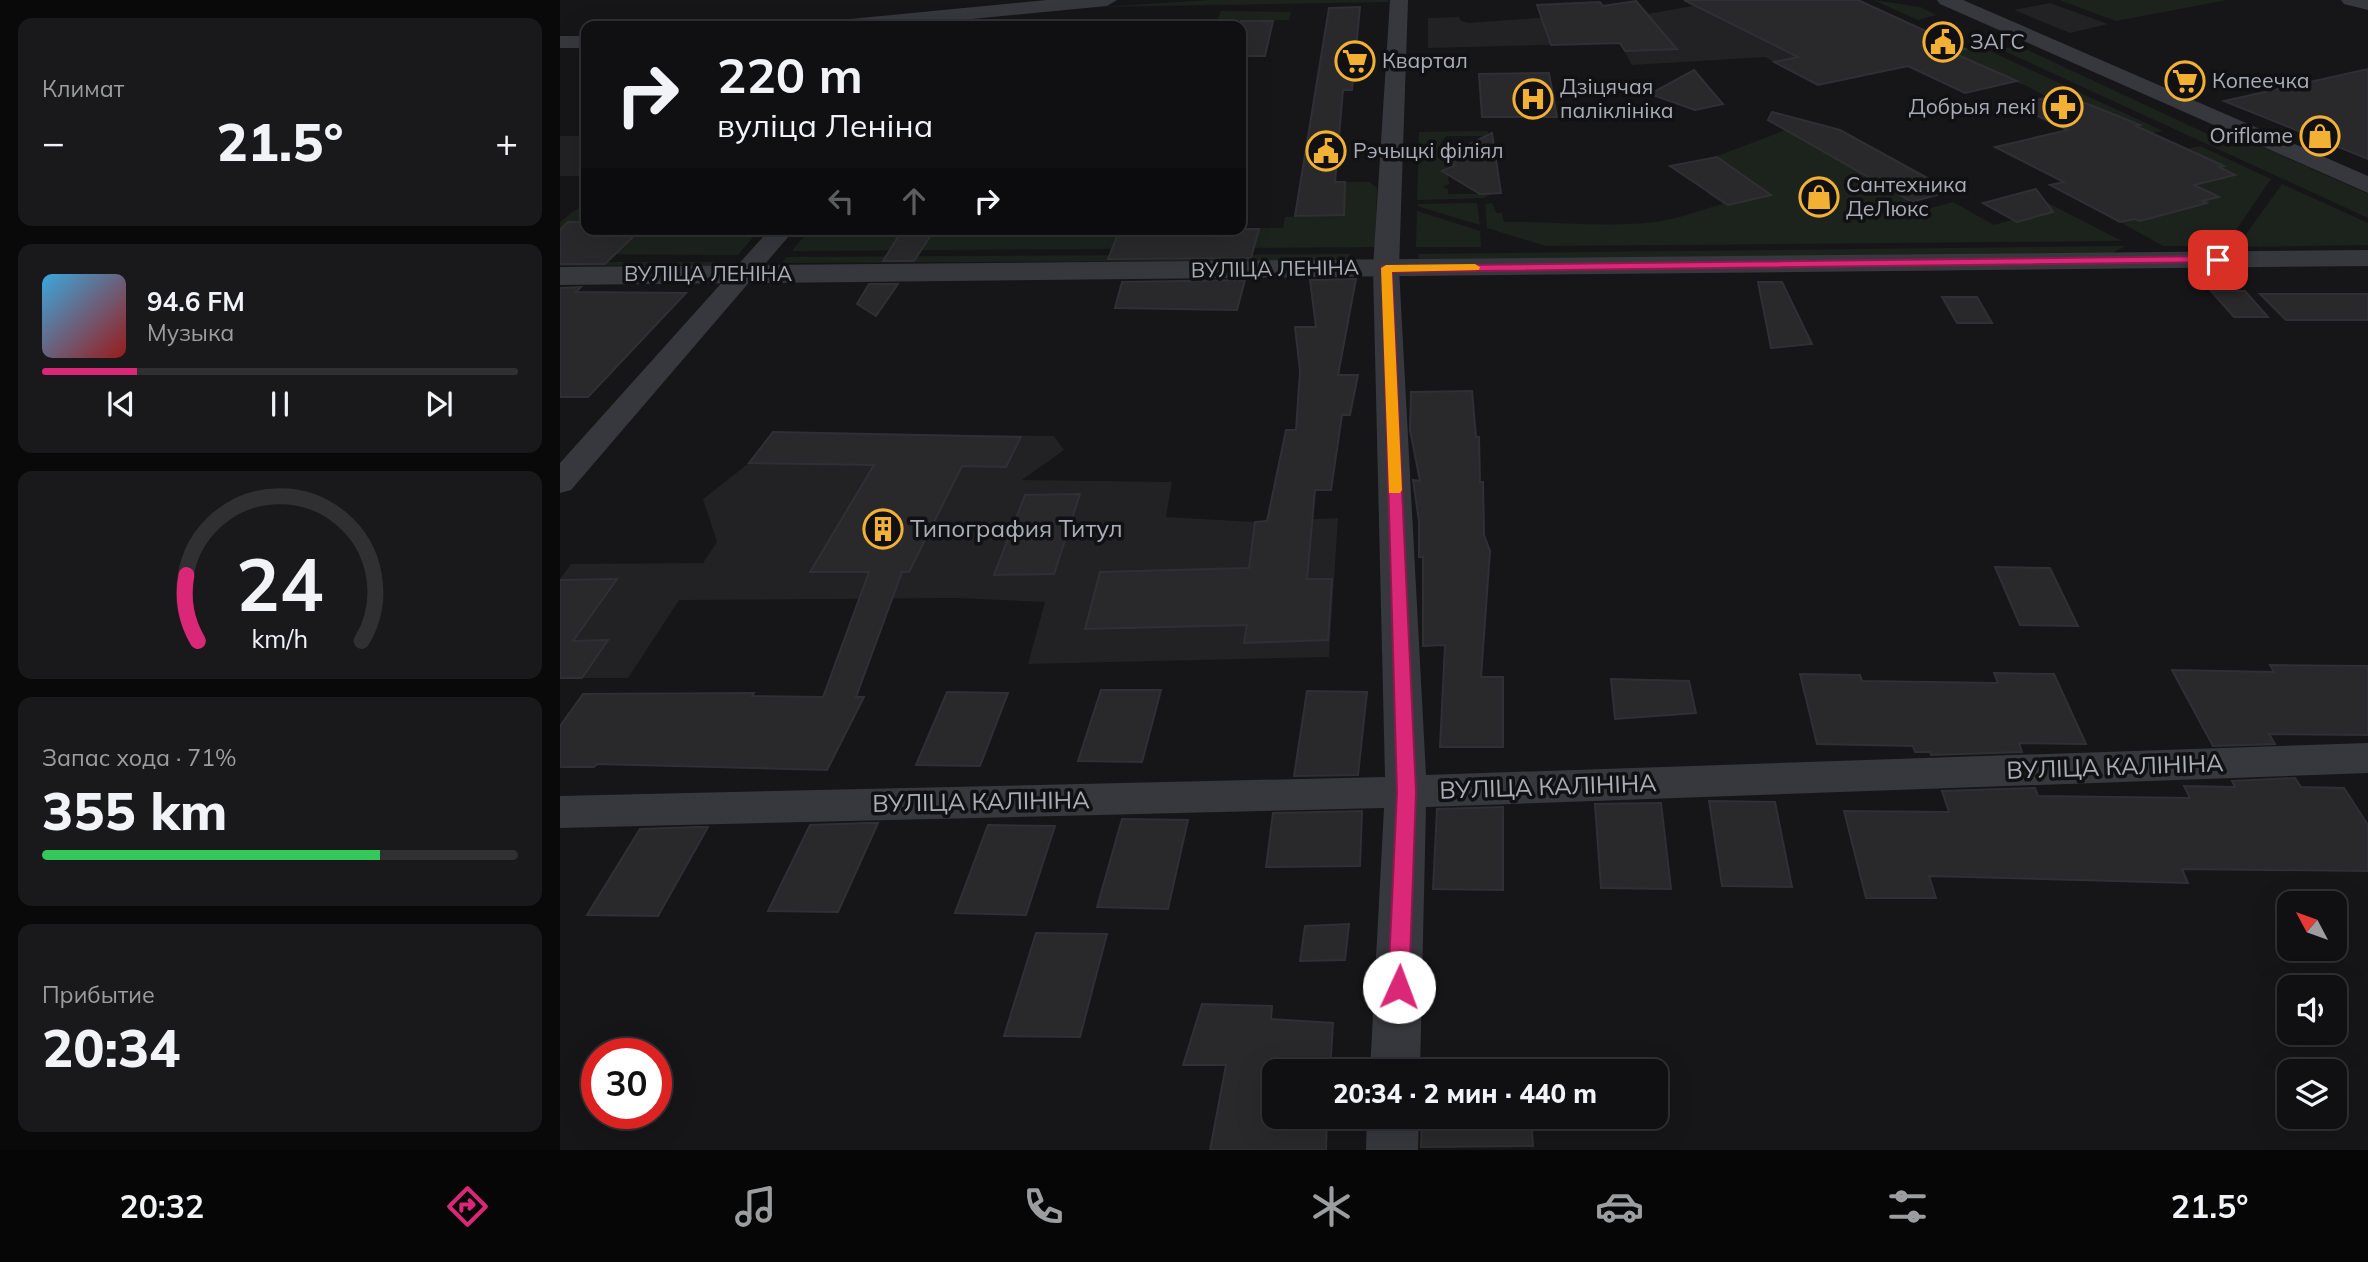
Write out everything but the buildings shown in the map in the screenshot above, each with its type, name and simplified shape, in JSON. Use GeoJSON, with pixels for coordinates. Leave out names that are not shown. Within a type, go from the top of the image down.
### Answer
{"type":"FeatureCollection","features":[{"type":"Feature","properties":{"kind":"street"},"geometry":{"type":"LineString","coordinates":[[940,21],[1107,0]]}},
{"type":"Feature","properties":{"kind":"street"},"geometry":{"type":"LineString","coordinates":[[1395,1059],[1406,792],[1386,268],[1399,0]]}},
{"type":"Feature","properties":{"kind":"street"},"geometry":{"type":"LineString","coordinates":[[1947,0],[2368,185]]}},
{"type":"Feature","properties":{"kind":"street"},"geometry":{"type":"LineString","coordinates":[[2350,0],[2368,5]]}},
{"type":"Feature","properties":{"kind":"street"},"geometry":{"type":"LineString","coordinates":[[560,42],[581,42]]}},
{"type":"Feature","properties":{"kind":"street"},"geometry":{"type":"LineString","coordinates":[[560,483],[778,235]]}},
{"type":"Feature","properties":{"kind":"street","name":"ВУЛІЦА ЛЕНІНА"},"geometry":{"type":"LineString","coordinates":[[560,275],[2368,258]]}},
{"type":"Feature","properties":{"kind":"street","name":"ВУЛІЦА КАЛІНІНА"},"geometry":{"type":"LineString","coordinates":[[560,812],[1406,792],[2368,758]]}},
{"type":"Feature","properties":{"kind":"street"},"geometry":{"type":"LineString","coordinates":[[1392,1150],[1393,1129]]}},
{"type":"Feature","properties":{"kind":"shaded area"},"geometry":{"type":"Polygon","coordinates":[[[1211,0],[1387,0],[1390,2],[1098,7],[1211,0]]]}},
{"type":"Feature","properties":{"kind":"shaded area"},"geometry":{"type":"Polygon","coordinates":[[[1706,0],[1803,56],[1774,62],[1765,57],[1632,65],[1620,43],[1428,48],[1428,18],[1459,17],[1461,21],[1469,23],[1578,15],[1642,15],[1693,6],[1688,3],[1706,0]]]}},
{"type":"Feature","properties":{"kind":"shaded area"},"geometry":{"type":"Polygon","coordinates":[[[1873,0],[1920,7],[1936,15],[1918,20],[1873,0]]]}},
{"type":"Feature","properties":{"kind":"shaded area"},"geometry":{"type":"Polygon","coordinates":[[[2059,0],[2227,0],[2116,21],[2059,0]]]}},
{"type":"Feature","properties":{"kind":"shaded area"},"geometry":{"type":"Polygon","coordinates":[[[2050,3],[2108,24],[2070,33],[2014,10],[2050,3]]]}},
{"type":"Feature","properties":{"kind":"shaded area"},"geometry":{"type":"Polygon","coordinates":[[[1221,11],[1291,12],[1289,20],[1217,21],[1221,11]]]}},
{"type":"Feature","properties":{"kind":"shaded area"},"geometry":{"type":"Polygon","coordinates":[[[1979,46],[2163,131],[2153,133],[2082,100],[2063,94],[2047,97],[2025,85],[1934,55],[1979,46]]]}},
{"type":"Feature","properties":{"kind":"shaded area"},"geometry":{"type":"Polygon","coordinates":[[[2019,46],[2231,145],[2258,145],[2368,194],[2368,218],[2000,49],[2019,46]]]}},
{"type":"Feature","properties":{"kind":"shaded area"},"geometry":{"type":"Polygon","coordinates":[[[1800,119],[1837,129],[1803,136],[1825,153],[1831,152],[1931,208],[1953,202],[1994,225],[2050,209],[2020,193],[2028,193],[2122,241],[1546,246],[1487,228],[1485,204],[1492,203],[1496,213],[1502,213],[1504,222],[1598,224],[1655,222],[1723,204],[1707,193],[1749,183],[1728,165],[1712,158],[1783,131],[1800,119]]]}},
{"type":"Feature","properties":{"kind":"shaded area"},"geometry":{"type":"Polygon","coordinates":[[[1488,131],[1488,136],[1446,136],[1440,144],[1445,147],[1449,184],[1443,187],[1448,189],[1448,194],[1492,194],[1484,198],[1417,200],[1419,132],[1488,131]]]}},
{"type":"Feature","properties":{"kind":"shaded area"},"geometry":{"type":"Polygon","coordinates":[[[560,136],[581,136],[581,176],[560,176],[560,136]]]}},
{"type":"Feature","properties":{"kind":"shaded area"},"geometry":{"type":"Polygon","coordinates":[[[2200,146],[2271,179],[2225,246],[2163,246],[2120,222],[2185,206],[2190,208],[2206,204],[2202,201],[2218,197],[2194,185],[2234,174],[2219,167],[2223,165],[2183,150],[2200,146]]]}},
{"type":"Feature","properties":{"kind":"shaded area"},"geometry":{"type":"Polygon","coordinates":[[[1345,182],[1369,182],[1377,188],[1375,247],[792,251],[805,235],[1246,235],[1246,233],[1258,233],[1259,228],[1283,228],[1285,217],[1343,215],[1345,182]]]}},
{"type":"Feature","properties":{"kind":"shaded area"},"geometry":{"type":"Polygon","coordinates":[[[2282,184],[2368,223],[2368,245],[2237,247],[2282,184]]]}},
{"type":"Feature","properties":{"kind":"shaded area"},"geometry":{"type":"Polygon","coordinates":[[[1477,203],[1480,225],[1417,206],[1418,204],[1477,203]]]}},
{"type":"Feature","properties":{"kind":"shaded area"},"geometry":{"type":"Polygon","coordinates":[[[581,208],[581,235],[755,235],[738,255],[560,254],[560,222],[581,208]]]}},
{"type":"Feature","properties":{"kind":"shaded area"},"geometry":{"type":"Polygon","coordinates":[[[1417,211],[1480,231],[1481,247],[1416,247],[1417,211]]]}},
{"type":"Feature","properties":{"kind":"shaded area"},"geometry":{"type":"Polygon","coordinates":[[[2126,246],[2112,253],[1419,259],[1418,254],[2126,246]]]}},
{"type":"Feature","properties":{"kind":"shaded area"},"geometry":{"type":"Polygon","coordinates":[[[1350,254],[1349,260],[782,263],[787,257],[1350,254]]]}},
{"type":"Feature","properties":{"kind":"shaded area"},"geometry":{"type":"Polygon","coordinates":[[[560,262],[740,262],[724,265],[560,266],[560,262]]]}},
{"type":"Feature","properties":{"kind":"shaded area"},"geometry":{"type":"Polygon","coordinates":[[[773,432],[1054,436],[1064,450],[1022,480],[1172,482],[1166,517],[1255,522],[1338,518],[1329,657],[1028,664],[1045,602],[956,598],[679,600],[628,678],[560,678],[560,579],[571,564],[703,563],[717,542],[703,499],[749,463],[773,432]]]}},
{"type":"Feature","properties":{"kind":"slow traffic"},"geometry":{"type":"LineString","coordinates":[[1395,490],[1386,268],[1475,267]]}},
{"type":"Feature","properties":{"kind":"place","name":"ЗАГС"},"geometry":{"type":"Point","coordinates":[1943,42]}},
{"type":"Feature","properties":{"kind":"place","name":"Квартал"},"geometry":{"type":"Point","coordinates":[1355,61]}},
{"type":"Feature","properties":{"kind":"place","name":"Копеечка"},"geometry":{"type":"Point","coordinates":[2185,81]}},
{"type":"Feature","properties":{"kind":"place","name":"Дзіцячая паліклініка"},"geometry":{"type":"Point","coordinates":[1533,99]}},
{"type":"Feature","properties":{"kind":"place","name":"Добрыя лекі"},"geometry":{"type":"Point","coordinates":[2063,107]}},
{"type":"Feature","properties":{"kind":"place","name":"Oriflame"},"geometry":{"type":"Point","coordinates":[2320,136]}},
{"type":"Feature","properties":{"kind":"place","name":"Рэчыцкі філіял"},"geometry":{"type":"Point","coordinates":[1326,151]}},
{"type":"Feature","properties":{"kind":"place","name":"Сантехника ДеЛюкс"},"geometry":{"type":"Point","coordinates":[1819,197]}},
{"type":"Feature","properties":{"kind":"place","name":"Типография Титул"},"geometry":{"type":"Point","coordinates":[883,529]}},
{"type":"Feature","properties":{"kind":"route"},"geometry":{"type":"LineString","coordinates":[[1399,987],[1406,792],[1386,268],[2218,260]]}}]}
